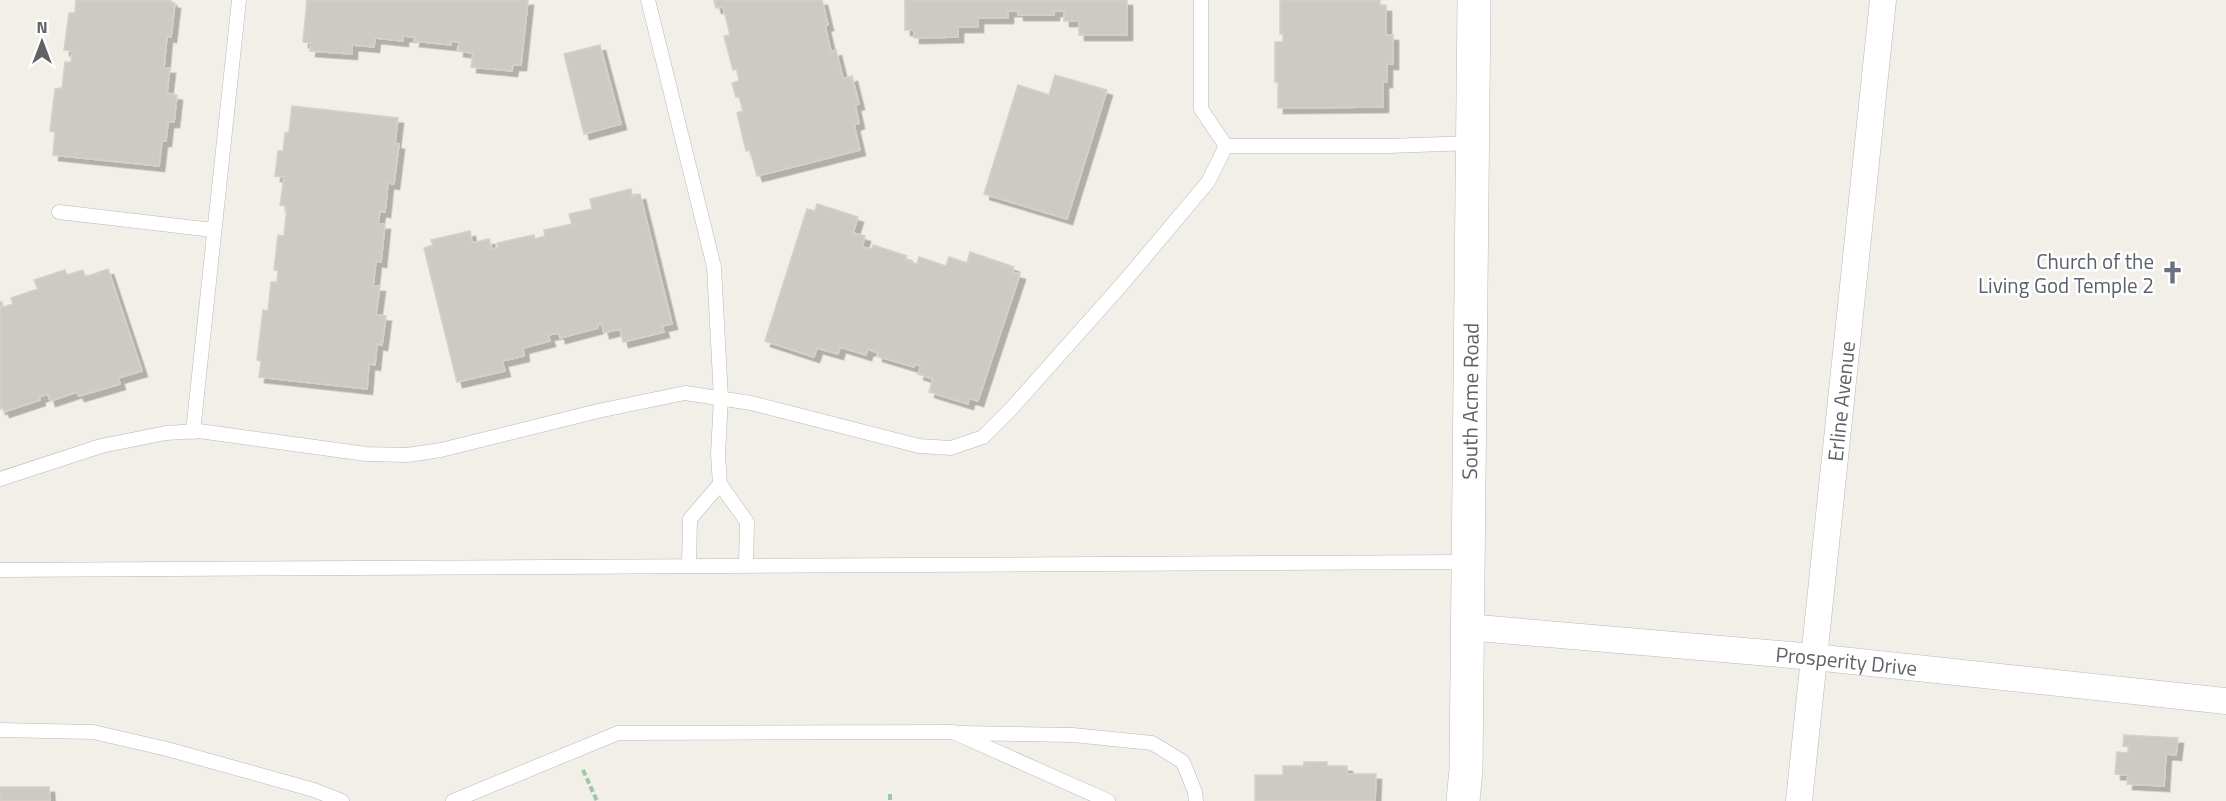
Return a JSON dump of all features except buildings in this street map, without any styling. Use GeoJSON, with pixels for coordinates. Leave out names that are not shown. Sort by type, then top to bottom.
{"type":"FeatureCollection","features":[{"type":"Feature","properties":{"kind":"street","name":"South Acme Road"},"geometry":{"type":"LineString","coordinates":[[1463,801],[1466,770],[1474,0]]}},
{"type":"Feature","properties":{"kind":"street","name":"Erline Avenue"},"geometry":{"type":"LineString","coordinates":[[1799,801],[1883,0]]}},
{"type":"Feature","properties":{"kind":"street","name":"Prosperity Drive"},"geometry":{"type":"LineString","coordinates":[[1466,627],[1814,657],[2226,701]]}},
{"type":"Feature","properties":{"kind":"lane"},"geometry":{"type":"LineString","coordinates":[[193,432],[239,0]]}},
{"type":"Feature","properties":{"kind":"lane"},"geometry":{"type":"LineString","coordinates":[[648,0],[714,267],[721,398],[718,454],[720,484],[747,522],[747,566]]}},
{"type":"Feature","properties":{"kind":"lane"},"geometry":{"type":"LineString","coordinates":[[1201,0],[1201,109],[1226,146]]}},
{"type":"Feature","properties":{"kind":"lane"},"geometry":{"type":"LineString","coordinates":[[1226,146],[1389,146],[1472,143]]}},
{"type":"Feature","properties":{"kind":"lane"},"geometry":{"type":"LineString","coordinates":[[0,479],[101,446],[166,433],[193,432],[366,454],[407,455],[441,450],[597,411],[685,393],[751,403],[919,446],[951,448],[983,436],[1019,400],[1189,206],[1208,182],[1226,146]]}},
{"type":"Feature","properties":{"kind":"lane"},"geometry":{"type":"LineString","coordinates":[[59,212],[213,230]]}},
{"type":"Feature","properties":{"kind":"lane"},"geometry":{"type":"LineString","coordinates":[[689,566],[690,519],[720,484]]}},
{"type":"Feature","properties":{"kind":"lane"},"geometry":{"type":"LineString","coordinates":[[0,570],[1467,562]]}},
{"type":"Feature","properties":{"kind":"lane"},"geometry":{"type":"LineString","coordinates":[[0,730],[93,732],[167,748],[314,790],[342,801]]}},
{"type":"Feature","properties":{"kind":"lane"},"geometry":{"type":"LineString","coordinates":[[953,732],[1108,801]]}},
{"type":"Feature","properties":{"kind":"lane"},"geometry":{"type":"LineString","coordinates":[[453,801],[618,733],[953,732],[1073,735],[1152,743],[1183,762],[1195,792],[1196,801]]}},
{"type":"Feature","properties":{"kind":"path"},"geometry":{"type":"LineString","coordinates":[[574,751],[597,801]]}},
{"type":"Feature","properties":{"kind":"path"},"geometry":{"type":"LineString","coordinates":[[890,794],[890,801]]}},
{"type":"Feature","properties":{"kind":"place","name":"Church of the Living God Temple 2"},"geometry":{"type":"Point","coordinates":[2172,273]}}]}
